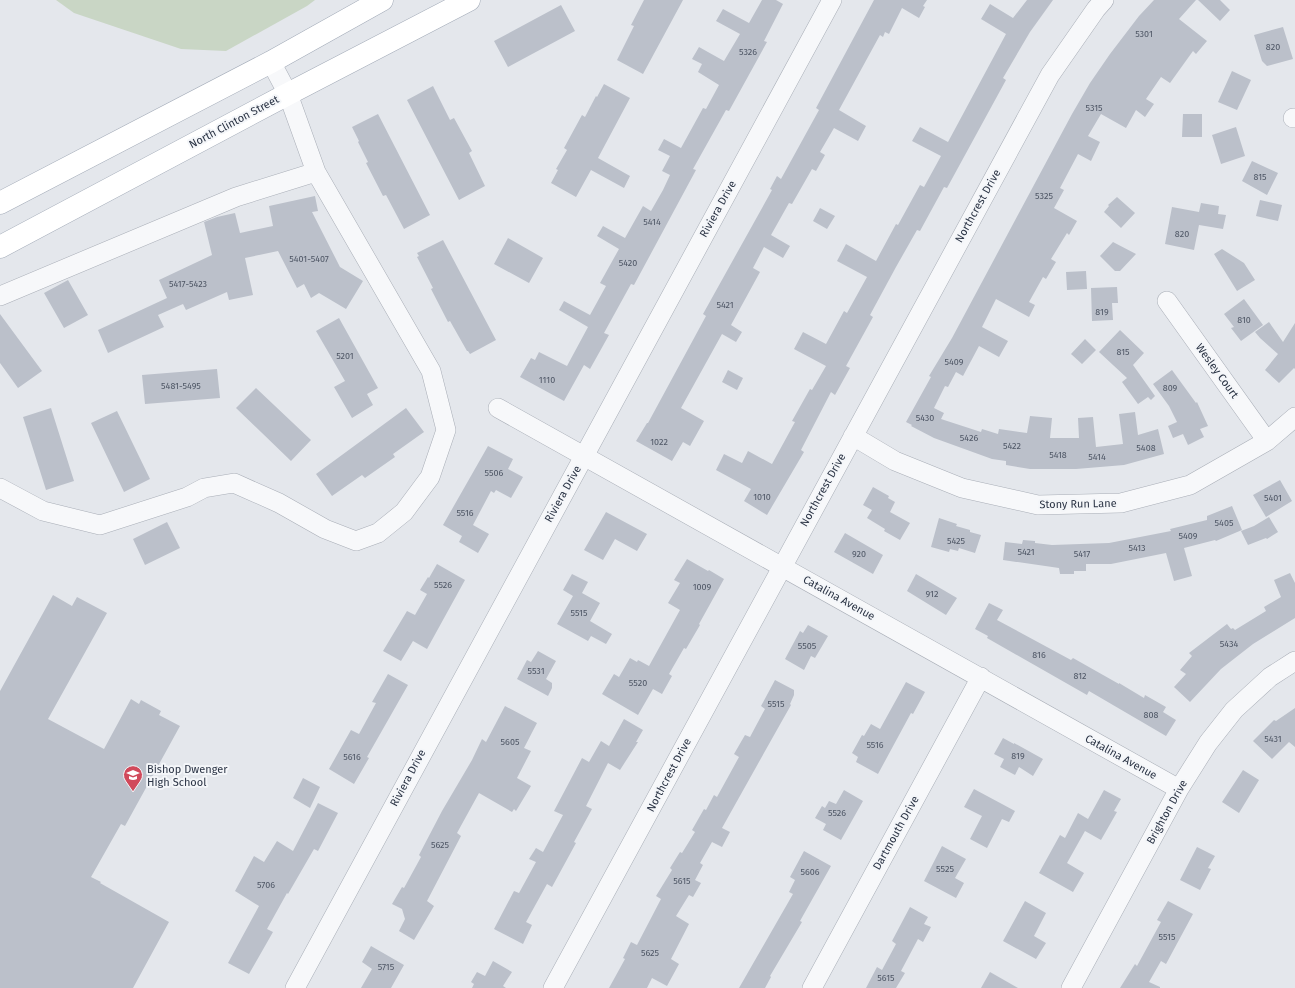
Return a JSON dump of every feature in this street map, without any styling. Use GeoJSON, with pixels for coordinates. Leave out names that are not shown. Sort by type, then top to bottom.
{"type":"FeatureCollection","features":[{"type":"Feature","properties":{"kind":"main road"},"geometry":{"type":"LineString","coordinates":[[0,203],[271,62],[382,0]]}},
{"type":"Feature","properties":{"kind":"main road","name":"North Clinton Street"},"geometry":{"type":"LineString","coordinates":[[0,247],[288,94],[470,0]]}},
{"type":"Feature","properties":{"kind":"street","name":"Riviera Drive"},"geometry":{"type":"LineString","coordinates":[[295,988],[832,0]]}},
{"type":"Feature","properties":{"kind":"street","name":"Northcrest Drive"},"geometry":{"type":"LineString","coordinates":[[553,988],[1050,75],[1096,9],[1104,0]]}},
{"type":"Feature","properties":{"kind":"street"},"geometry":{"type":"LineString","coordinates":[[0,488],[43,511],[100,526],[187,497],[204,488],[234,482],[279,503],[325,529],[356,541],[378,533],[404,512],[430,477],[446,430],[431,371],[316,172],[288,94],[271,62]]}},
{"type":"Feature","properties":{"kind":"street"},"geometry":{"type":"LineString","coordinates":[[0,296],[236,197],[316,172]]}},
{"type":"Feature","properties":{"kind":"street","name":"Wesley Court"},"geometry":{"type":"LineString","coordinates":[[1167,301],[1267,441]]}},
{"type":"Feature","properties":{"kind":"street","name":"Catalina Avenue"},"geometry":{"type":"LineString","coordinates":[[498,408],[1179,789]]}},
{"type":"Feature","properties":{"kind":"street","name":"Stony Run Lane"},"geometry":{"type":"LineString","coordinates":[[853,436],[895,461],[962,488],[1038,505],[1121,503],[1190,485],[1267,441],[1295,417]]}},
{"type":"Feature","properties":{"kind":"street","name":"Brighton Drive"},"geometry":{"type":"LineString","coordinates":[[1071,988],[1179,789],[1208,744],[1234,710],[1270,677],[1295,661]]}},
{"type":"Feature","properties":{"kind":"street","name":"Dartmouth Drive"},"geometry":{"type":"LineString","coordinates":[[812,988],[981,677]]}},
{"type":"Feature","properties":{"kind":"green space"},"geometry":{"type":"Polygon","coordinates":[[[56,0],[315,0],[307,6],[226,51],[181,49],[74,13],[56,0]]]}},
{"type":"Feature","properties":{"kind":"building"},"geometry":{"type":"Polygon","coordinates":[[[644,0],[683,0],[643,74],[617,60],[634,26],[631,25],[644,0]]]}},
{"type":"Feature","properties":{"kind":"building"},"geometry":{"type":"Polygon","coordinates":[[[762,0],[776,0],[783,4],[764,41],[767,42],[729,111],[726,110],[693,169],[696,170],[634,285],[631,284],[604,333],[609,335],[590,369],[584,365],[564,401],[520,377],[531,358],[535,360],[539,352],[567,366],[588,327],[559,310],[564,301],[590,315],[606,286],[600,283],[619,249],[597,236],[603,226],[625,238],[643,206],[651,211],[670,175],[662,171],[670,156],[658,150],[664,139],[681,148],[703,108],[706,109],[719,85],[698,72],[702,64],[692,59],[699,47],[724,61],[740,34],[716,21],[723,9],[749,23],[762,0]]]}},
{"type":"Feature","properties":{"kind":"building"},"geometry":{"type":"Polygon","coordinates":[[[874,0],[927,0],[923,6],[925,7],[919,18],[902,8],[889,34],[885,32],[883,37],[880,35],[839,110],[866,126],[858,141],[834,128],[820,152],[825,155],[816,171],[812,169],[792,204],[789,203],[771,235],[790,246],[783,258],[764,247],[753,268],[760,272],[731,325],[742,332],[736,342],[722,334],[681,408],[704,421],[690,446],[683,442],[672,461],[636,441],[648,423],[706,316],[703,314],[772,190],[770,189],[777,176],[781,179],[819,110],[816,108],[874,0]]]}},
{"type":"Feature","properties":{"kind":"building"},"geometry":{"type":"Polygon","coordinates":[[[1027,0],[1053,0],[1030,32],[1003,78],[1006,80],[947,188],[944,187],[920,231],[917,230],[896,267],[870,315],[873,317],[846,366],[850,368],[835,395],[831,392],[801,450],[804,452],[767,515],[744,501],[751,489],[716,470],[724,454],[742,463],[748,451],[772,464],[795,422],[792,421],[810,389],[812,390],[826,366],[794,349],[803,332],[826,344],[844,311],[847,313],[867,277],[837,261],[846,244],[876,261],[896,224],[898,225],[920,185],[924,187],[941,156],[912,141],[920,127],[948,142],[1006,34],[981,19],[990,4],[1013,18],[1027,0]]]}},
{"type":"Feature","properties":{"kind":"building"},"geometry":{"type":"Polygon","coordinates":[[[1154,0],[1196,0],[1179,19],[1207,41],[1196,54],[1193,51],[1170,83],[1161,77],[1146,99],[1154,104],[1145,117],[1136,110],[1126,128],[1101,114],[1088,136],[1100,142],[1091,161],[1078,154],[1060,188],[1064,190],[1054,208],[1077,221],[1069,235],[1067,233],[1051,259],[1056,262],[1046,279],[1043,277],[1029,302],[1035,305],[1029,317],[996,299],[982,327],[1008,341],[999,357],[979,346],[963,376],[956,372],[948,387],[945,386],[934,408],[944,413],[941,419],[981,432],[982,429],[998,434],[999,429],[1027,433],[1030,416],[1052,418],[1050,438],[1079,438],[1078,418],[1093,417],[1096,447],[1123,444],[1119,414],[1135,412],[1138,435],[1158,429],[1164,454],[1124,465],[1076,469],[1030,469],[1006,465],[1006,461],[992,459],[934,438],[911,426],[912,425],[906,422],[931,377],[929,376],[952,338],[1072,114],[1090,83],[1110,54],[1139,16],[1154,0]]]}},
{"type":"Feature","properties":{"kind":"building"},"geometry":{"type":"Polygon","coordinates":[[[1198,0],[1220,0],[1230,10],[1220,21],[1198,0]]]}},
{"type":"Feature","properties":{"kind":"building"},"geometry":{"type":"Polygon","coordinates":[[[561,5],[575,31],[508,67],[494,41],[561,5]]]}},
{"type":"Feature","properties":{"kind":"building"},"geometry":{"type":"Polygon","coordinates":[[[1283,27],[1293,59],[1267,66],[1262,61],[1254,35],[1283,27]]]}},
{"type":"Feature","properties":{"kind":"building"},"geometry":{"type":"Polygon","coordinates":[[[1232,71],[1251,80],[1237,110],[1218,102],[1232,71]]]}},
{"type":"Feature","properties":{"kind":"building"},"geometry":{"type":"Polygon","coordinates":[[[604,84],[630,98],[598,158],[630,176],[624,188],[591,170],[576,197],[551,183],[558,170],[556,169],[567,150],[564,148],[582,115],[585,117],[604,84]]]}},
{"type":"Feature","properties":{"kind":"building"},"geometry":{"type":"Polygon","coordinates":[[[433,86],[450,120],[454,118],[472,151],[469,153],[485,186],[459,200],[407,100],[433,86]]]}},
{"type":"Feature","properties":{"kind":"building"},"geometry":{"type":"Polygon","coordinates":[[[378,114],[430,215],[404,229],[386,195],[383,196],[366,163],[368,162],[352,127],[378,114]]]}},
{"type":"Feature","properties":{"kind":"building"},"geometry":{"type":"Polygon","coordinates":[[[1183,114],[1202,114],[1202,137],[1182,137],[1183,114]]]}},
{"type":"Feature","properties":{"kind":"building"},"geometry":{"type":"Polygon","coordinates":[[[1236,127],[1245,156],[1221,164],[1212,135],[1236,127]]]}},
{"type":"Feature","properties":{"kind":"building"},"geometry":{"type":"Polygon","coordinates":[[[1252,161],[1278,173],[1267,195],[1242,181],[1252,161]]]}},
{"type":"Feature","properties":{"kind":"building"},"geometry":{"type":"Polygon","coordinates":[[[315,196],[318,211],[312,212],[340,267],[363,281],[346,309],[319,293],[311,298],[304,284],[297,288],[278,251],[245,258],[253,295],[229,300],[227,292],[186,310],[183,304],[158,315],[164,327],[108,353],[98,330],[167,298],[159,280],[212,255],[204,222],[235,213],[240,233],[273,226],[269,206],[315,196]]]}},
{"type":"Feature","properties":{"kind":"building"},"geometry":{"type":"Polygon","coordinates":[[[1117,197],[1135,213],[1121,228],[1104,212],[1109,206],[1108,205],[1117,197]]]}},
{"type":"Feature","properties":{"kind":"building"},"geometry":{"type":"Polygon","coordinates":[[[1260,200],[1282,205],[1278,221],[1256,216],[1260,200]]]}},
{"type":"Feature","properties":{"kind":"building"},"geometry":{"type":"Polygon","coordinates":[[[1201,203],[1219,206],[1218,214],[1226,215],[1223,229],[1199,225],[1194,250],[1165,244],[1172,207],[1199,212],[1201,203]]]}},
{"type":"Feature","properties":{"kind":"building"},"geometry":{"type":"Polygon","coordinates":[[[820,208],[835,216],[827,229],[813,221],[820,208]]]}},
{"type":"Feature","properties":{"kind":"building"},"geometry":{"type":"Polygon","coordinates":[[[508,238],[543,258],[529,283],[494,264],[508,238]]]}},
{"type":"Feature","properties":{"kind":"building"},"geometry":{"type":"Polygon","coordinates":[[[443,240],[496,340],[470,354],[450,321],[448,322],[417,257],[419,256],[417,253],[443,240]]]}},
{"type":"Feature","properties":{"kind":"building"},"geometry":{"type":"Polygon","coordinates":[[[1113,242],[1136,254],[1120,271],[1115,271],[1100,256],[1113,242]]]}},
{"type":"Feature","properties":{"kind":"building"},"geometry":{"type":"Polygon","coordinates":[[[1222,249],[1244,263],[1255,280],[1237,291],[1214,254],[1222,249]]]}},
{"type":"Feature","properties":{"kind":"building"},"geometry":{"type":"Polygon","coordinates":[[[1086,271],[1087,289],[1067,290],[1066,272],[1086,271]]]}},
{"type":"Feature","properties":{"kind":"building"},"geometry":{"type":"Polygon","coordinates":[[[68,280],[88,315],[64,328],[44,293],[68,280]]]}},
{"type":"Feature","properties":{"kind":"building"},"geometry":{"type":"Polygon","coordinates":[[[1117,287],[1118,303],[1112,303],[1113,320],[1092,321],[1091,288],[1117,287]]]}},
{"type":"Feature","properties":{"kind":"building"},"geometry":{"type":"Polygon","coordinates":[[[1244,299],[1263,325],[1241,341],[1231,328],[1234,327],[1224,314],[1244,299]]]}},
{"type":"Feature","properties":{"kind":"building"},"geometry":{"type":"Polygon","coordinates":[[[0,314],[42,371],[18,388],[0,363],[0,314]]]}},
{"type":"Feature","properties":{"kind":"building"},"geometry":{"type":"Polygon","coordinates":[[[339,318],[378,388],[367,394],[373,405],[352,418],[334,387],[345,381],[316,331],[339,318]]]}},
{"type":"Feature","properties":{"kind":"building"},"geometry":{"type":"Polygon","coordinates":[[[1269,322],[1283,342],[1295,323],[1295,369],[1294,368],[1279,383],[1265,370],[1278,354],[1255,332],[1269,322]]]}},
{"type":"Feature","properties":{"kind":"building"},"geometry":{"type":"Polygon","coordinates":[[[1120,330],[1144,353],[1133,365],[1155,396],[1151,400],[1148,397],[1138,404],[1122,382],[1127,378],[1099,352],[1120,330]]]}},
{"type":"Feature","properties":{"kind":"building"},"geometry":{"type":"Polygon","coordinates":[[[1085,339],[1096,350],[1082,364],[1071,354],[1085,339]]]}},
{"type":"Feature","properties":{"kind":"building"},"geometry":{"type":"Polygon","coordinates":[[[217,369],[220,398],[145,404],[142,375],[217,369]]]}},
{"type":"Feature","properties":{"kind":"building"},"geometry":{"type":"Polygon","coordinates":[[[728,370],[743,378],[737,390],[722,382],[728,370]]]}},
{"type":"Feature","properties":{"kind":"building"},"geometry":{"type":"Polygon","coordinates":[[[1172,370],[1196,403],[1197,402],[1208,426],[1200,429],[1204,437],[1188,445],[1183,434],[1173,438],[1168,426],[1177,422],[1169,406],[1153,384],[1172,370]]]}},
{"type":"Feature","properties":{"kind":"building"},"geometry":{"type":"Polygon","coordinates":[[[256,388],[311,440],[291,461],[236,408],[256,388]]]}},
{"type":"Feature","properties":{"kind":"building"},"geometry":{"type":"Polygon","coordinates":[[[51,408],[74,481],[46,490],[23,417],[51,408]]]}},
{"type":"Feature","properties":{"kind":"building"},"geometry":{"type":"Polygon","coordinates":[[[406,408],[424,432],[393,454],[395,457],[365,478],[362,475],[332,496],[316,474],[406,408]]]}},
{"type":"Feature","properties":{"kind":"building"},"geometry":{"type":"Polygon","coordinates":[[[117,411],[150,479],[124,492],[91,423],[117,411]]]}},
{"type":"Feature","properties":{"kind":"building"},"geometry":{"type":"Polygon","coordinates":[[[488,446],[513,459],[508,469],[523,477],[511,498],[496,490],[494,493],[491,491],[473,525],[489,534],[478,553],[459,542],[462,536],[443,525],[488,446]]]}},
{"type":"Feature","properties":{"kind":"building"},"geometry":{"type":"Polygon","coordinates":[[[1280,480],[1292,501],[1266,517],[1253,495],[1280,480]]]}},
{"type":"Feature","properties":{"kind":"building"},"geometry":{"type":"Polygon","coordinates":[[[873,487],[889,496],[888,498],[895,502],[890,512],[910,523],[900,540],[884,531],[885,529],[867,518],[872,510],[863,505],[873,487]]]}},
{"type":"Feature","properties":{"kind":"building"},"geometry":{"type":"Polygon","coordinates":[[[1232,506],[1242,530],[1216,541],[1184,548],[1192,576],[1174,581],[1166,553],[1111,564],[1086,564],[1086,571],[1074,571],[1074,574],[1060,574],[1059,568],[1003,560],[1005,542],[1022,544],[1023,540],[1052,545],[1109,543],[1171,531],[1170,529],[1207,520],[1207,516],[1232,506]]]}},
{"type":"Feature","properties":{"kind":"building"},"geometry":{"type":"Polygon","coordinates":[[[606,512],[647,534],[637,551],[615,539],[603,560],[584,550],[606,512]]]}},
{"type":"Feature","properties":{"kind":"building"},"geometry":{"type":"Polygon","coordinates":[[[1269,517],[1278,532],[1267,539],[1266,538],[1248,545],[1241,531],[1254,526],[1269,517]]]}},
{"type":"Feature","properties":{"kind":"building"},"geometry":{"type":"Polygon","coordinates":[[[939,518],[957,524],[956,526],[970,530],[970,532],[981,535],[975,553],[959,548],[958,551],[950,549],[949,552],[931,547],[939,518]]]}},
{"type":"Feature","properties":{"kind":"building"},"geometry":{"type":"Polygon","coordinates":[[[167,522],[180,548],[145,565],[133,539],[167,522]]]}},
{"type":"Feature","properties":{"kind":"building"},"geometry":{"type":"Polygon","coordinates":[[[845,533],[883,555],[873,574],[834,552],[845,533]]]}},
{"type":"Feature","properties":{"kind":"building"},"geometry":{"type":"Polygon","coordinates":[[[687,559],[724,579],[699,624],[700,625],[686,649],[684,648],[669,674],[672,676],[662,694],[653,689],[638,715],[602,694],[614,674],[619,677],[630,658],[637,662],[638,660],[649,666],[680,610],[668,603],[680,583],[674,580],[687,559]]]}},
{"type":"Feature","properties":{"kind":"building"},"geometry":{"type":"Polygon","coordinates":[[[437,564],[465,580],[427,649],[413,641],[401,661],[383,651],[407,611],[415,615],[427,594],[420,590],[437,564]]]}},
{"type":"Feature","properties":{"kind":"building"},"geometry":{"type":"Polygon","coordinates":[[[1290,573],[1295,583],[1295,618],[1253,644],[1221,669],[1190,702],[1174,687],[1186,674],[1180,670],[1192,656],[1189,653],[1227,624],[1231,629],[1233,628],[1235,630],[1266,611],[1264,607],[1281,597],[1274,580],[1290,573]]]}},
{"type":"Feature","properties":{"kind":"building"},"geometry":{"type":"Polygon","coordinates":[[[572,574],[588,582],[582,593],[600,603],[590,621],[612,634],[606,644],[591,636],[588,641],[557,624],[573,596],[563,590],[572,574]]]}},
{"type":"Feature","properties":{"kind":"building"},"geometry":{"type":"Polygon","coordinates":[[[916,574],[957,598],[946,615],[907,591],[916,574]]]}},
{"type":"Feature","properties":{"kind":"building"},"geometry":{"type":"Polygon","coordinates":[[[53,595],[72,606],[77,597],[107,613],[48,719],[104,749],[131,699],[139,704],[141,700],[161,711],[159,715],[180,726],[125,826],[121,824],[91,877],[169,922],[133,988],[0,988],[0,691],[53,595]]]}},
{"type":"Feature","properties":{"kind":"building"},"geometry":{"type":"Polygon","coordinates":[[[989,603],[1003,610],[997,620],[1071,660],[1073,658],[1144,698],[1145,695],[1166,707],[1163,712],[1176,720],[1166,736],[1089,691],[1087,695],[987,638],[988,636],[975,629],[989,603]]]}},
{"type":"Feature","properties":{"kind":"building"},"geometry":{"type":"Polygon","coordinates":[[[808,625],[828,636],[815,658],[811,656],[804,670],[785,659],[800,631],[803,633],[808,625]]]}},
{"type":"Feature","properties":{"kind":"building"},"geometry":{"type":"Polygon","coordinates":[[[538,651],[556,661],[546,679],[552,683],[552,688],[548,696],[517,679],[527,660],[531,662],[538,651]]]}},
{"type":"Feature","properties":{"kind":"building"},"geometry":{"type":"Polygon","coordinates":[[[388,674],[408,685],[367,757],[369,758],[354,784],[329,769],[351,730],[359,734],[376,703],[372,702],[388,674]]]}},
{"type":"Feature","properties":{"kind":"building"},"geometry":{"type":"Polygon","coordinates":[[[775,680],[794,690],[791,705],[722,828],[730,832],[722,847],[712,842],[700,863],[703,865],[695,880],[701,883],[693,897],[689,895],[676,916],[689,924],[671,959],[679,964],[667,986],[652,978],[647,988],[609,988],[625,959],[623,958],[631,942],[637,945],[661,899],[656,896],[672,870],[670,868],[680,852],[682,853],[695,832],[692,830],[704,809],[706,810],[714,795],[717,797],[739,757],[734,754],[745,735],[750,737],[765,709],[761,706],[775,680]]]}},
{"type":"Feature","properties":{"kind":"building"},"geometry":{"type":"Polygon","coordinates":[[[906,682],[925,692],[913,714],[911,713],[878,774],[856,762],[858,757],[852,753],[862,735],[864,736],[871,724],[880,729],[906,682]]]}},
{"type":"Feature","properties":{"kind":"building"},"geometry":{"type":"Polygon","coordinates":[[[505,706],[537,723],[524,748],[531,751],[517,778],[531,786],[516,811],[514,809],[512,812],[479,793],[457,833],[461,836],[427,901],[434,906],[414,940],[399,931],[405,919],[402,909],[392,904],[402,887],[404,888],[421,857],[419,855],[442,811],[472,760],[482,739],[486,742],[505,706]]]}},
{"type":"Feature","properties":{"kind":"building"},"geometry":{"type":"Polygon","coordinates":[[[1295,708],[1295,747],[1289,742],[1272,759],[1253,741],[1274,720],[1276,721],[1295,708]]]}},
{"type":"Feature","properties":{"kind":"building"},"geometry":{"type":"Polygon","coordinates":[[[624,719],[643,730],[636,742],[638,742],[620,770],[608,763],[586,806],[592,809],[574,842],[576,843],[552,887],[547,884],[526,922],[532,925],[523,944],[494,929],[514,891],[519,893],[536,862],[529,859],[536,848],[543,852],[563,815],[554,811],[582,758],[589,762],[601,741],[609,746],[624,719]]]}},
{"type":"Feature","properties":{"kind":"building"},"geometry":{"type":"Polygon","coordinates":[[[1003,738],[1043,759],[1033,776],[1019,767],[1015,775],[1000,767],[1004,759],[994,754],[1003,738]]]}},
{"type":"Feature","properties":{"kind":"building"},"geometry":{"type":"Polygon","coordinates":[[[1243,770],[1259,780],[1239,813],[1222,802],[1243,770]]]}},
{"type":"Feature","properties":{"kind":"building"},"geometry":{"type":"Polygon","coordinates":[[[303,778],[320,787],[310,808],[293,798],[303,778]]]}},
{"type":"Feature","properties":{"kind":"building"},"geometry":{"type":"Polygon","coordinates":[[[974,789],[1015,811],[1009,822],[1002,819],[987,848],[970,839],[982,816],[964,807],[974,789]]]}},
{"type":"Feature","properties":{"kind":"building"},"geometry":{"type":"Polygon","coordinates":[[[844,790],[863,801],[841,840],[823,830],[826,824],[815,818],[822,806],[825,808],[829,801],[836,804],[844,790]]]}},
{"type":"Feature","properties":{"kind":"building"},"geometry":{"type":"Polygon","coordinates":[[[1104,790],[1121,799],[1114,811],[1117,812],[1101,840],[1085,831],[1067,863],[1084,873],[1073,892],[1039,873],[1060,835],[1065,838],[1078,813],[1088,819],[1104,790]]]}},
{"type":"Feature","properties":{"kind":"building"},"geometry":{"type":"Polygon","coordinates":[[[318,803],[338,813],[318,851],[314,849],[267,929],[273,932],[249,974],[228,963],[259,906],[235,891],[254,856],[264,862],[277,841],[293,851],[318,803]]]}},
{"type":"Feature","properties":{"kind":"building"},"geometry":{"type":"Polygon","coordinates":[[[942,846],[966,859],[955,878],[964,883],[956,898],[924,881],[942,846]]]}},
{"type":"Feature","properties":{"kind":"building"},"geometry":{"type":"Polygon","coordinates":[[[1197,847],[1215,856],[1208,868],[1211,869],[1200,890],[1180,880],[1197,847]]]}},
{"type":"Feature","properties":{"kind":"building"},"geometry":{"type":"Polygon","coordinates":[[[804,851],[831,866],[800,921],[802,922],[770,976],[771,977],[765,988],[739,988],[793,894],[789,892],[795,880],[790,877],[804,851]]]}},
{"type":"Feature","properties":{"kind":"building"},"geometry":{"type":"Polygon","coordinates":[[[1025,901],[1046,913],[1034,936],[1046,943],[1036,959],[1003,941],[1025,901]]]}},
{"type":"Feature","properties":{"kind":"building"},"geometry":{"type":"Polygon","coordinates":[[[1168,901],[1193,914],[1166,964],[1161,961],[1149,982],[1160,988],[1120,988],[1135,964],[1137,966],[1161,922],[1157,920],[1168,901]]]}},
{"type":"Feature","properties":{"kind":"building"},"geometry":{"type":"Polygon","coordinates":[[[910,907],[928,917],[924,924],[931,927],[923,942],[918,939],[901,971],[905,973],[896,988],[866,988],[877,967],[882,970],[896,944],[892,941],[910,907]]]}},
{"type":"Feature","properties":{"kind":"building"},"geometry":{"type":"Polygon","coordinates":[[[371,946],[404,965],[391,988],[361,988],[372,969],[362,962],[371,946]]]}},
{"type":"Feature","properties":{"kind":"building"},"geometry":{"type":"Polygon","coordinates":[[[493,961],[512,972],[503,986],[506,988],[472,988],[474,984],[471,982],[477,972],[485,976],[493,961]]]}},
{"type":"Feature","properties":{"kind":"building"},"geometry":{"type":"Polygon","coordinates":[[[990,972],[1018,988],[981,988],[990,972]]]}},
{"type":"Feature","properties":{"kind":"place","name":"Bishop Dwenger High School"},"geometry":{"type":"Point","coordinates":[133,792]}}]}
